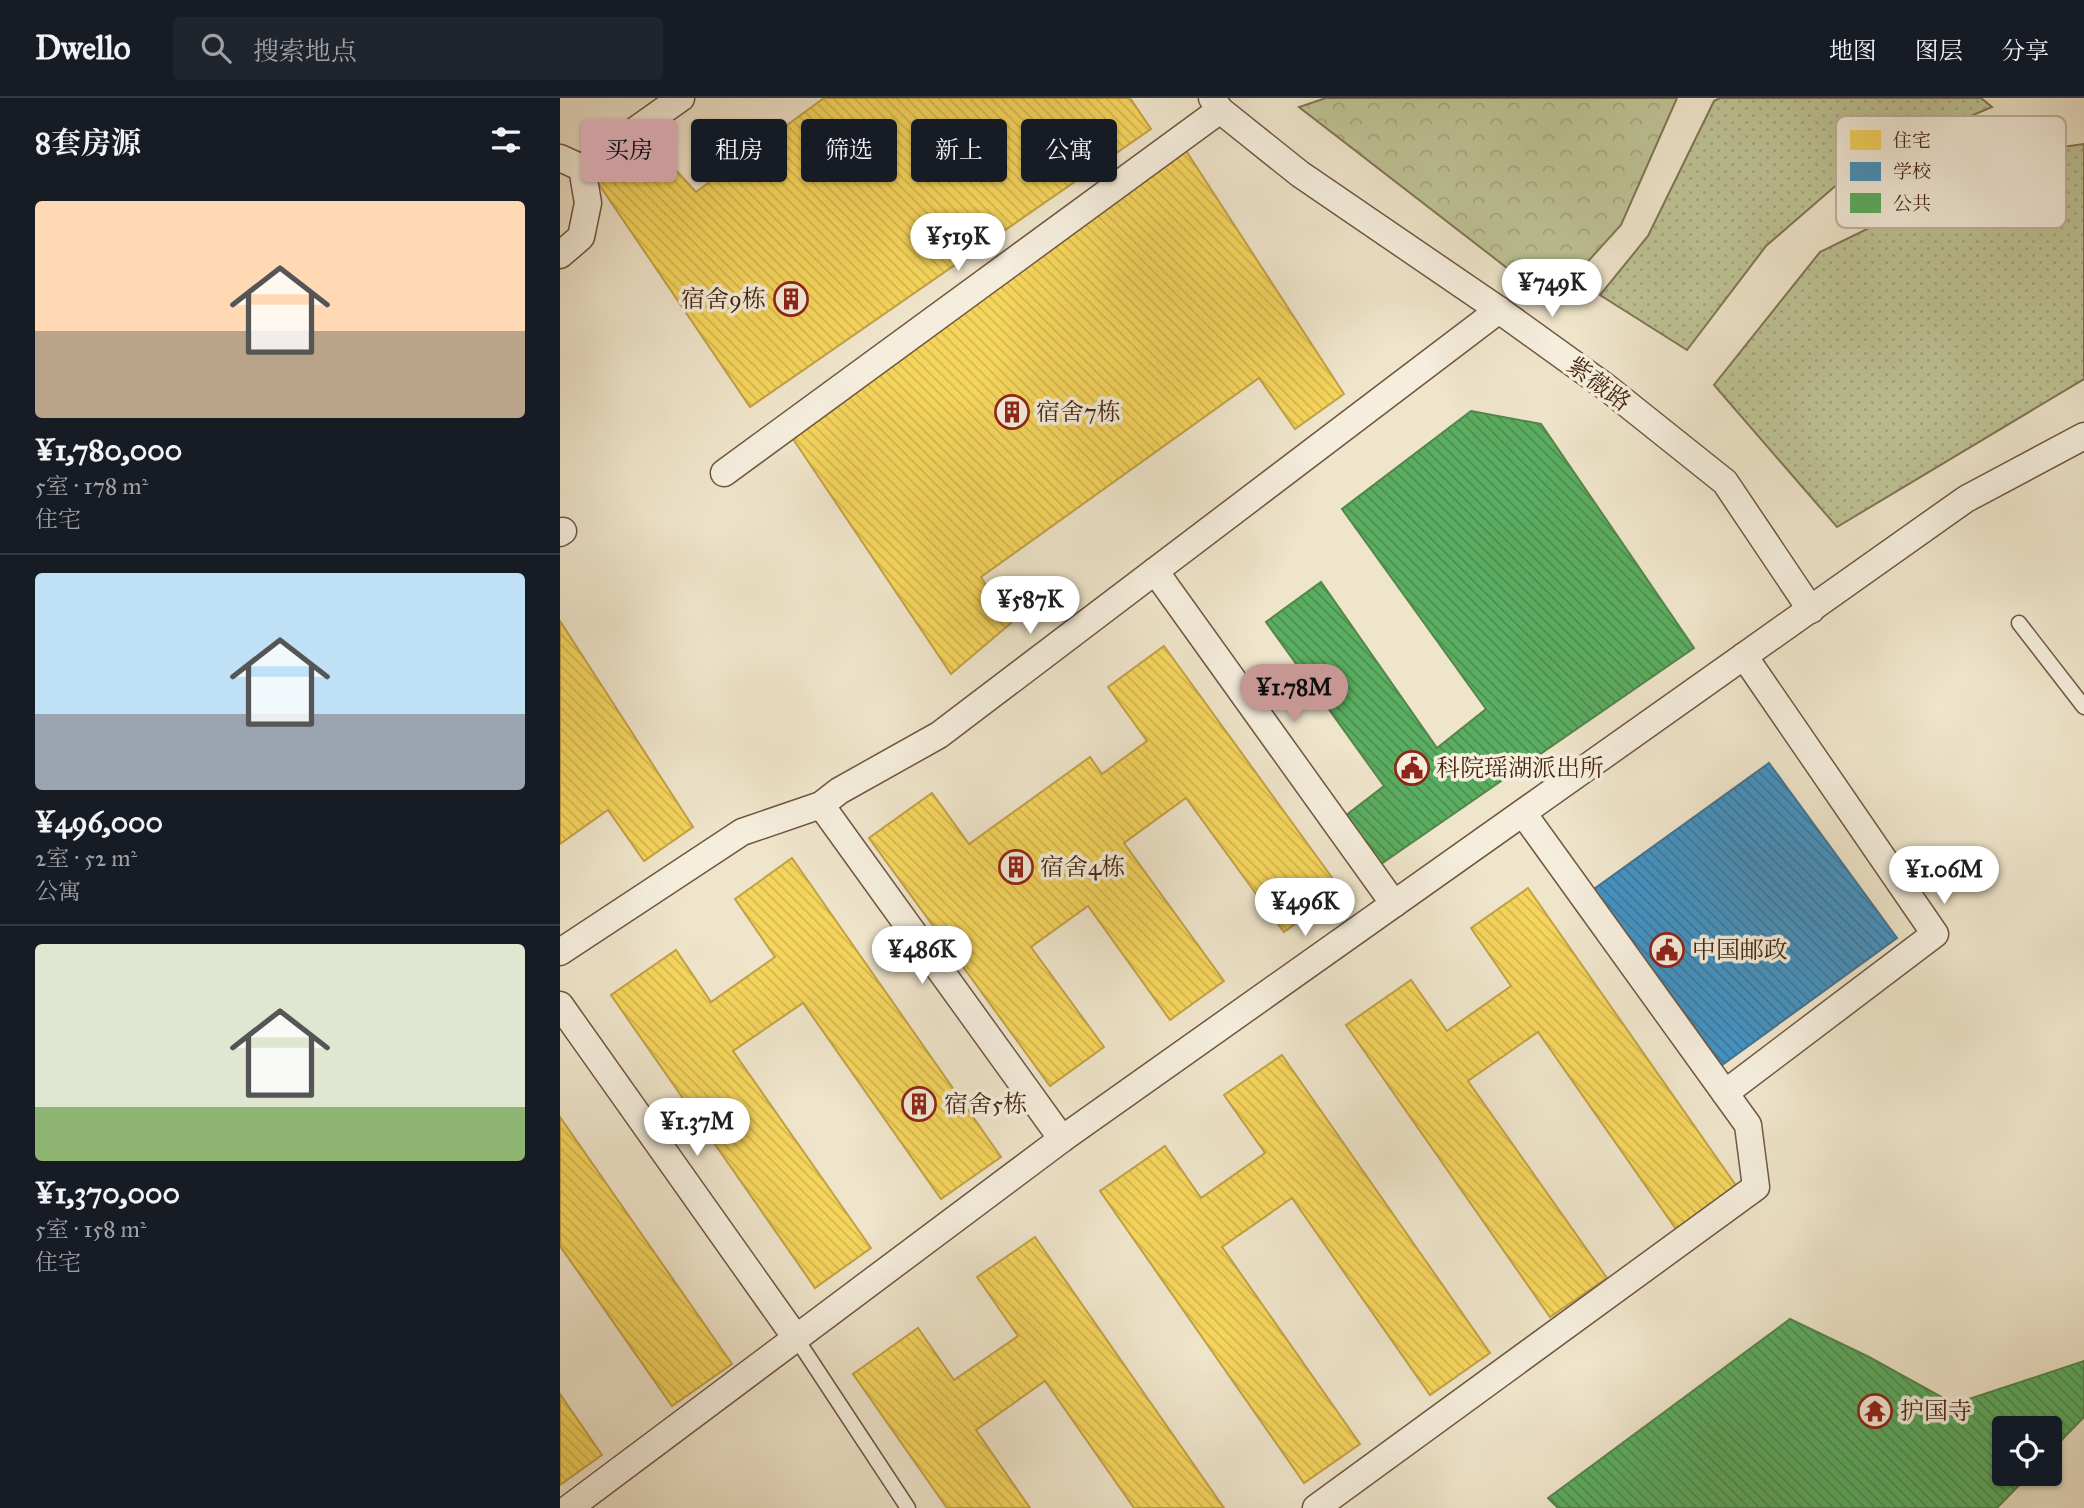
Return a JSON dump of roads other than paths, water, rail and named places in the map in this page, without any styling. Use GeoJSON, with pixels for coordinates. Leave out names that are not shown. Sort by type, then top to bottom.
{"type":"FeatureCollection","features":[{"type":"Feature","properties":{"kind":"street"},"geometry":{"type":"LineString","coordinates":[[560,255],[581,237],[588,203],[571,163],[681,98]]}},
{"type":"Feature","properties":{"kind":"street"},"geometry":{"type":"LineString","coordinates":[[724,473],[1216,104]]}},
{"type":"Feature","properties":{"kind":"street","name":"紫薇路"},"geometry":{"type":"LineString","coordinates":[[1216,104],[1300,174],[1606,387],[1725,482],[1811,610]]}},
{"type":"Feature","properties":{"kind":"street"},"geometry":{"type":"LineString","coordinates":[[560,952],[742,832],[821,805],[839,791],[939,735],[1499,310]]}},
{"type":"Feature","properties":{"kind":"street"},"geometry":{"type":"LineString","coordinates":[[569,1508],[1062,1139],[1744,656],[1966,499],[2084,436]]}},
{"type":"Feature","properties":{"kind":"street"},"geometry":{"type":"LineString","coordinates":[[1155,571],[1394,904]]}},
{"type":"Feature","properties":{"kind":"street"},"geometry":{"type":"LineString","coordinates":[[1724,1093],[1935,934],[1744,656]]}},
{"type":"Feature","properties":{"kind":"street"},"geometry":{"type":"LineString","coordinates":[[821,805],[1062,1139]]}},
{"type":"Feature","properties":{"kind":"street"},"geometry":{"type":"LineString","coordinates":[[1315,1508],[1756,1187],[1748,1125],[1523,813]]}},
{"type":"Feature","properties":{"kind":"street"},"geometry":{"type":"LineString","coordinates":[[560,1005],[796,1338]]}},
{"type":"Feature","properties":{"kind":"lane"},"geometry":{"type":"LineString","coordinates":[[2019,623],[2084,707]]}},
{"type":"Feature","properties":{"kind":"lane"},"geometry":{"type":"LineString","coordinates":[[796,1338],[908,1508]]}},
{"type":"Feature","properties":{"kind":"place","name":"宿舍9栋"},"geometry":{"type":"Point","coordinates":[791,299]}},
{"type":"Feature","properties":{"kind":"place","name":"宿舍7栋"},"geometry":{"type":"Point","coordinates":[1012,412]}},
{"type":"Feature","properties":{"kind":"place","name":"科院瑶湖派出所"},"geometry":{"type":"Point","coordinates":[1412,768]}},
{"type":"Feature","properties":{"kind":"place","name":"宿舍4栋"},"geometry":{"type":"Point","coordinates":[1016,867]}},
{"type":"Feature","properties":{"kind":"place","name":"中国邮政"},"geometry":{"type":"Point","coordinates":[1667,950]}},
{"type":"Feature","properties":{"kind":"place","name":"宿舍5栋"},"geometry":{"type":"Point","coordinates":[919,1104]}},
{"type":"Feature","properties":{"kind":"place","name":"护国寺"},"geometry":{"type":"Point","coordinates":[1875,1411]}}]}
